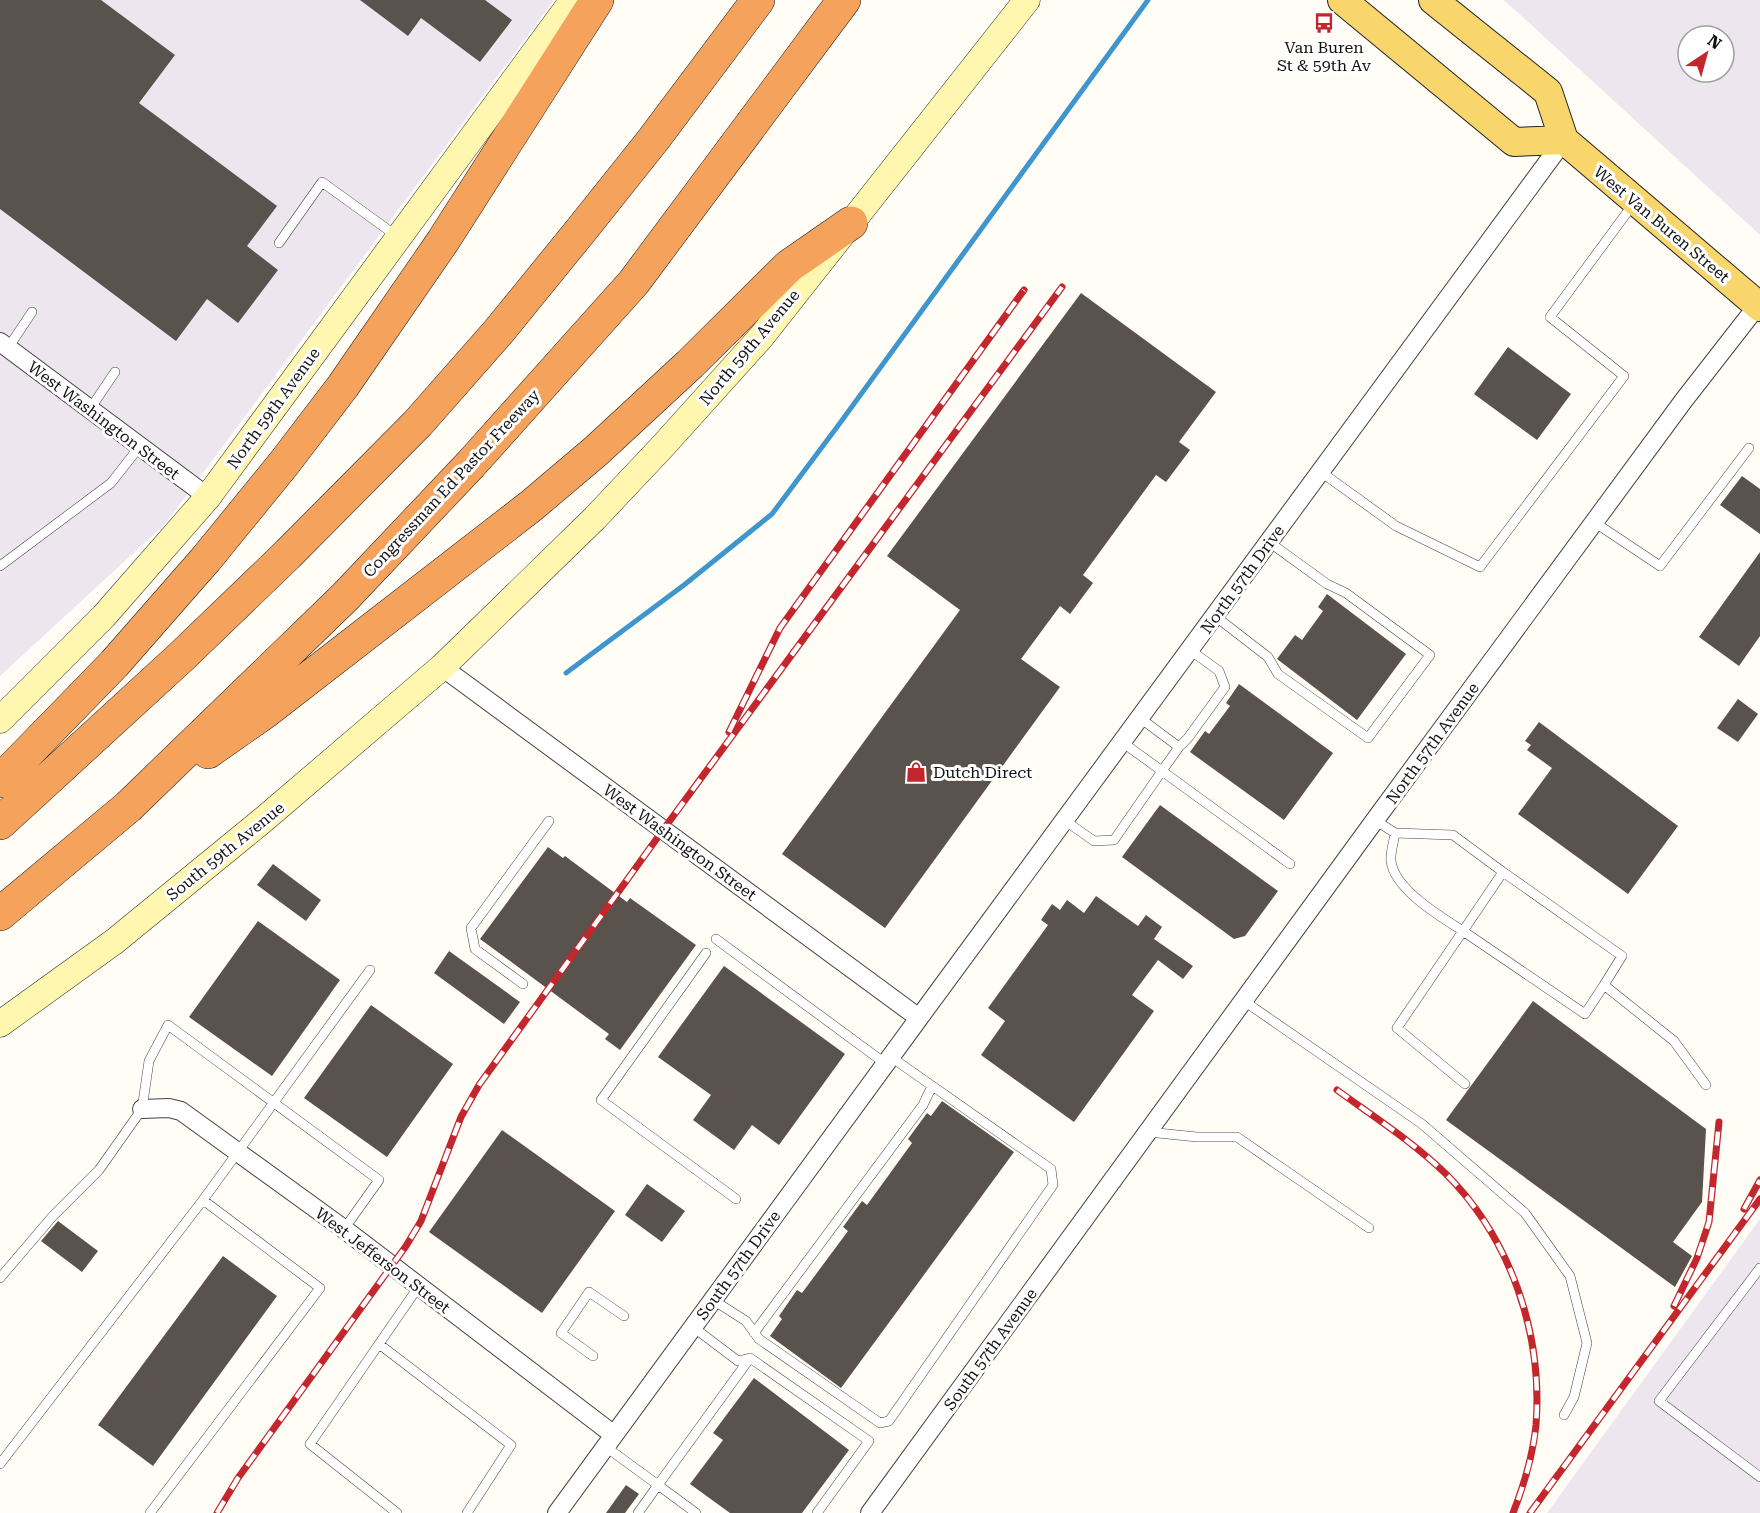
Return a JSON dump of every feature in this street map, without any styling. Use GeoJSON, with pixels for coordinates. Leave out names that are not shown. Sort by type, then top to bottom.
{"type":"FeatureCollection","features":[{"type":"Feature","properties":{"kind":"highway"},"geometry":{"type":"LineString","coordinates":[[0,781],[114,664],[285,462],[343,386],[443,242],[597,0]]}},
{"type":"Feature","properties":{"kind":"highway"},"geometry":{"type":"LineString","coordinates":[[0,823],[214,625],[418,423],[499,331],[582,229],[653,140],[758,0]]}},
{"type":"Feature","properties":{"kind":"highway","name":"Congressman Ed Pastor Freeway"},"geometry":{"type":"LineString","coordinates":[[0,914],[128,807],[345,597],[471,464],[634,282],[844,0]]}},
{"type":"Feature","properties":{"kind":"highway"},"geometry":{"type":"LineString","coordinates":[[128,807],[265,712],[531,506],[596,451],[690,364],[789,266],[851,223]]}},
{"type":"Feature","properties":{"kind":"main road","name":"North 59th Avenue"},"geometry":{"type":"LineString","coordinates":[[208,497],[573,0]]}},
{"type":"Feature","properties":{"kind":"main road","name":"North 59th Avenue"},"geometry":{"type":"LineString","coordinates":[[442,667],[579,533],[662,447],[762,336],[1027,0]]}},
{"type":"Feature","properties":{"kind":"main road"},"geometry":{"type":"LineString","coordinates":[[1342,0],[1514,142],[1564,140],[1548,92],[1433,0]]}},
{"type":"Feature","properties":{"kind":"main road","name":"West Van Buren Street"},"geometry":{"type":"LineString","coordinates":[[1564,140],[1759,306]]}},
{"type":"Feature","properties":{"kind":"main road"},"geometry":{"type":"LineString","coordinates":[[0,720],[104,616],[208,497]]}},
{"type":"Feature","properties":{"kind":"main road","name":"South 59th Avenue"},"geometry":{"type":"LineString","coordinates":[[0,1024],[124,934],[264,820],[442,667]]}},
{"type":"Feature","properties":{"kind":"street","name":"North 57th Drive"},"geometry":{"type":"LineString","coordinates":[[919,1018],[1564,140]]}},
{"type":"Feature","properties":{"kind":"street","name":"North 57th Avenue"},"geometry":{"type":"LineString","coordinates":[[1110,1185],[1684,400],[1759,306]]}},
{"type":"Feature","properties":{"kind":"street","name":"West Washington Street"},"geometry":{"type":"LineString","coordinates":[[4,345],[208,497]]}},
{"type":"Feature","properties":{"kind":"street","name":"West Washington Street"},"geometry":{"type":"LineString","coordinates":[[442,667],[919,1018]]}},
{"type":"Feature","properties":{"kind":"street","name":"South 57th Drive"},"geometry":{"type":"LineString","coordinates":[[558,1513],[919,1018]]}},
{"type":"Feature","properties":{"kind":"street","name":"West Jefferson Street"},"geometry":{"type":"LineString","coordinates":[[142,1109],[169,1108],[181,1111],[419,1286],[610,1441]]}},
{"type":"Feature","properties":{"kind":"street","name":"South 57th Avenue"},"geometry":{"type":"LineString","coordinates":[[870,1513],[1110,1185]]}},
{"type":"Feature","properties":{"kind":"lane"},"geometry":{"type":"LineString","coordinates":[[279,243],[322,182],[399,237]]}},
{"type":"Feature","properties":{"kind":"lane"},"geometry":{"type":"LineString","coordinates":[[1321,472],[1396,526],[1480,567],[1624,376],[1550,317],[1635,201]]}},
{"type":"Feature","properties":{"kind":"lane"},"geometry":{"type":"LineString","coordinates":[[4,345],[32,312]]}},
{"type":"Feature","properties":{"kind":"lane"},"geometry":{"type":"LineString","coordinates":[[90,409],[115,372]]}},
{"type":"Feature","properties":{"kind":"lane"},"geometry":{"type":"LineString","coordinates":[[0,566],[111,483],[140,446]]}},
{"type":"Feature","properties":{"kind":"lane"},"geometry":{"type":"LineString","coordinates":[[1594,522],[1660,566],[1749,448]]}},
{"type":"Feature","properties":{"kind":"lane"},"geometry":{"type":"LineString","coordinates":[[1215,616],[1268,657],[1278,674],[1368,738],[1430,655],[1346,593],[1327,584],[1269,542]]}},
{"type":"Feature","properties":{"kind":"lane"},"geometry":{"type":"LineString","coordinates":[[1064,820],[1094,841],[1113,840],[1225,687],[1219,671],[1190,650]]}},
{"type":"Feature","properties":{"kind":"lane"},"geometry":{"type":"LineString","coordinates":[[1140,718],[1179,747]]}},
{"type":"Feature","properties":{"kind":"lane"},"geometry":{"type":"LineString","coordinates":[[1122,742],[1290,864]]}},
{"type":"Feature","properties":{"kind":"lane"},"geometry":{"type":"LineString","coordinates":[[1375,820],[1395,833],[1453,835],[1622,956],[1585,1014],[1428,908],[1402,886],[1391,862],[1395,833]]}},
{"type":"Feature","properties":{"kind":"lane"},"geometry":{"type":"LineString","coordinates":[[523,984],[475,949],[471,927],[549,821]]}},
{"type":"Feature","properties":{"kind":"lane"},"geometry":{"type":"LineString","coordinates":[[1465,1084],[1397,1028],[1503,872]]}},
{"type":"Feature","properties":{"kind":"lane"},"geometry":{"type":"LineString","coordinates":[[713,1300],[746,1322],[759,1339],[880,1423],[889,1421],[1053,1185],[1051,1169],[932,1086],[888,1060],[716,939]]}},
{"type":"Feature","properties":{"kind":"lane"},"geometry":{"type":"LineString","coordinates":[[706,953],[601,1100],[736,1199]]}},
{"type":"Feature","properties":{"kind":"lane"},"geometry":{"type":"LineString","coordinates":[[0,1464],[203,1200],[370,970]]}},
{"type":"Feature","properties":{"kind":"lane"},"geometry":{"type":"LineString","coordinates":[[1604,985],[1674,1041],[1706,1085]]}},
{"type":"Feature","properties":{"kind":"lane"},"geometry":{"type":"LineString","coordinates":[[1244,1001],[1422,1124],[1525,1213],[1570,1276],[1587,1343],[1574,1396],[1564,1415]]}},
{"type":"Feature","properties":{"kind":"lane"},"geometry":{"type":"LineString","coordinates":[[0,1278],[52,1217],[99,1170],[142,1109],[149,1061],[168,1025],[379,1180],[344,1229]]}},
{"type":"Feature","properties":{"kind":"lane"},"geometry":{"type":"LineString","coordinates":[[754,1333],[923,1105],[932,1086]]}},
{"type":"Feature","properties":{"kind":"lane"},"geometry":{"type":"LineString","coordinates":[[1148,1132],[1197,1137],[1237,1137],[1370,1228]]}},
{"type":"Feature","properties":{"kind":"lane"},"geometry":{"type":"LineString","coordinates":[[150,1513],[320,1288],[203,1200]]}},
{"type":"Feature","properties":{"kind":"lane"},"geometry":{"type":"LineString","coordinates":[[1760,1268],[1659,1401],[1760,1477]]}},
{"type":"Feature","properties":{"kind":"lane"},"geometry":{"type":"LineString","coordinates":[[397,1513],[310,1444],[419,1286]]}},
{"type":"Feature","properties":{"kind":"lane"},"geometry":{"type":"LineString","coordinates":[[593,1356],[561,1333],[589,1292],[624,1316]]}},
{"type":"Feature","properties":{"kind":"lane"},"geometry":{"type":"LineString","coordinates":[[693,1327],[738,1361],[750,1358],[869,1441],[817,1513]]}},
{"type":"Feature","properties":{"kind":"lane"},"geometry":{"type":"LineString","coordinates":[[380,1344],[511,1445],[467,1513]]}},
{"type":"Feature","properties":{"kind":"lane"},"geometry":{"type":"LineString","coordinates":[[638,1513],[750,1358]]}},
{"type":"Feature","properties":{"kind":"lane"},"geometry":{"type":"LineString","coordinates":[[610,1441],[658,1485],[696,1513]]}},
{"type":"Feature","properties":{"kind":"shaded area"},"geometry":{"type":"Polygon","coordinates":[[[0,0],[554,0],[165,524],[0,676],[0,0]]]}},
{"type":"Feature","properties":{"kind":"shaded area"},"geometry":{"type":"Polygon","coordinates":[[[1503,0],[1760,0],[1760,235],[1515,10],[1503,0]]]}},
{"type":"Feature","properties":{"kind":"shaded area"},"geometry":{"type":"Polygon","coordinates":[[[1760,1219],[1760,1513],[1547,1513],[1760,1219]]]}},
{"type":"Feature","properties":{"kind":"building"},"geometry":{"type":"Polygon","coordinates":[[[0,0],[101,0],[175,55],[139,103],[277,206],[247,246],[278,270],[238,323],[207,299],[176,341],[0,209],[0,0]]]}},
{"type":"Feature","properties":{"kind":"building"},"geometry":{"type":"Polygon","coordinates":[[[360,0],[485,0],[512,20],[480,62],[421,18],[408,36],[360,0]]]}},
{"type":"Feature","properties":{"kind":"building"},"geometry":{"type":"Polygon","coordinates":[[[1081,293],[1216,392],[1179,442],[1190,450],[1166,482],[1156,475],[1083,575],[1093,583],[1070,614],[1060,606],[1021,659],[1060,687],[885,928],[782,854],[960,610],[887,556],[1081,293]]]}},
{"type":"Feature","properties":{"kind":"building"},"geometry":{"type":"Polygon","coordinates":[[[1508,347],[1571,394],[1537,440],[1474,394],[1508,347]]]}},
{"type":"Feature","properties":{"kind":"building"},"geometry":{"type":"Polygon","coordinates":[[[1742,476],[1760,489],[1760,534],[1720,505],[1742,476]]]}},
{"type":"Feature","properties":{"kind":"building"},"geometry":{"type":"Polygon","coordinates":[[[1760,552],[1760,636],[1739,666],[1699,637],[1760,552]]]}},
{"type":"Feature","properties":{"kind":"building"},"geometry":{"type":"Polygon","coordinates":[[[1327,594],[1406,654],[1357,720],[1277,659],[1295,635],[1302,640],[1323,611],[1318,607],[1327,594]]]}},
{"type":"Feature","properties":{"kind":"building"},"geometry":{"type":"Polygon","coordinates":[[[1239,684],[1333,753],[1284,820],[1190,752],[1205,731],[1209,734],[1230,706],[1226,703],[1239,684]]]}},
{"type":"Feature","properties":{"kind":"building"},"geometry":{"type":"Polygon","coordinates":[[[1738,699],[1758,714],[1738,742],[1717,728],[1738,699]]]}},
{"type":"Feature","properties":{"kind":"building"},"geometry":{"type":"Polygon","coordinates":[[[1539,722],[1678,826],[1628,894],[1518,814],[1552,768],[1527,750],[1531,745],[1525,741],[1539,722]]]}},
{"type":"Feature","properties":{"kind":"building"},"geometry":{"type":"Polygon","coordinates":[[[1160,805],[1278,891],[1245,936],[1234,939],[1122,857],[1160,805]]]}},
{"type":"Feature","properties":{"kind":"building"},"geometry":{"type":"Polygon","coordinates":[[[548,847],[563,858],[565,856],[627,902],[630,898],[696,945],[620,1050],[605,1039],[609,1034],[480,939],[548,847]]]}},
{"type":"Feature","properties":{"kind":"building"},"geometry":{"type":"Polygon","coordinates":[[[273,864],[321,900],[306,921],[257,885],[273,864]]]}},
{"type":"Feature","properties":{"kind":"building"},"geometry":{"type":"Polygon","coordinates":[[[1096,896],[1138,926],[1146,915],[1162,927],[1154,939],[1193,966],[1183,979],[1158,960],[1132,995],[1154,1011],[1074,1122],[981,1055],[1005,1021],[988,1008],[1048,925],[1041,920],[1052,904],[1060,910],[1067,900],[1084,913],[1096,896]]]}},
{"type":"Feature","properties":{"kind":"building"},"geometry":{"type":"Polygon","coordinates":[[[258,921],[340,980],[272,1076],[189,1017],[258,921]]]}},
{"type":"Feature","properties":{"kind":"building"},"geometry":{"type":"Polygon","coordinates":[[[449,951],[520,1002],[504,1024],[434,973],[449,951]]]}},
{"type":"Feature","properties":{"kind":"building"},"geometry":{"type":"Polygon","coordinates":[[[724,966],[845,1054],[779,1145],[752,1125],[734,1150],[693,1120],[711,1095],[658,1057],[724,966]]]}},
{"type":"Feature","properties":{"kind":"building"},"geometry":{"type":"Polygon","coordinates":[[[1533,1001],[1706,1129],[1702,1202],[1673,1242],[1692,1256],[1675,1287],[1446,1120],[1533,1001]]]}},
{"type":"Feature","properties":{"kind":"building"},"geometry":{"type":"Polygon","coordinates":[[[371,1005],[453,1064],[387,1157],[304,1098],[371,1005]]]}},
{"type":"Feature","properties":{"kind":"building"},"geometry":{"type":"Polygon","coordinates":[[[942,1101],[1014,1152],[841,1388],[770,1336],[782,1319],[779,1316],[797,1290],[802,1293],[848,1231],[843,1227],[862,1201],[867,1205],[912,1143],[908,1139],[927,1113],[931,1116],[942,1101]]]}},
{"type":"Feature","properties":{"kind":"building"},"geometry":{"type":"Polygon","coordinates":[[[502,1130],[615,1211],[542,1313],[429,1232],[502,1130]]]}},
{"type":"Feature","properties":{"kind":"building"},"geometry":{"type":"Polygon","coordinates":[[[647,1184],[685,1211],[662,1242],[625,1215],[647,1184]]]}},
{"type":"Feature","properties":{"kind":"building"},"geometry":{"type":"Polygon","coordinates":[[[58,1221],[98,1251],[82,1272],[41,1241],[58,1221]]]}},
{"type":"Feature","properties":{"kind":"building"},"geometry":{"type":"Polygon","coordinates":[[[223,1256],[277,1296],[153,1466],[98,1425],[223,1256]]]}},
{"type":"Feature","properties":{"kind":"building"},"geometry":{"type":"Polygon","coordinates":[[[754,1378],[849,1450],[802,1513],[730,1513],[690,1484],[723,1440],[713,1433],[754,1378]]]}},
{"type":"Feature","properties":{"kind":"building"},"geometry":{"type":"Polygon","coordinates":[[[626,1485],[639,1494],[625,1513],[606,1513],[626,1485]]]}},
{"type":"Feature","properties":{"kind":"waterway"},"geometry":{"type":"LineString","coordinates":[[566,673],[684,585],[772,514],[1148,0]]}},
{"type":"Feature","properties":{"kind":"railway"},"geometry":{"type":"LineString","coordinates":[[217,1513],[238,1478],[406,1246],[421,1221],[461,1117],[479,1085],[663,830],[1062,287]]}},
{"type":"Feature","properties":{"kind":"railway"},"geometry":{"type":"LineString","coordinates":[[729,732],[780,628],[1024,290]]}},
{"type":"Feature","properties":{"kind":"railway"},"geometry":{"type":"LineString","coordinates":[[1337,1090],[1407,1140],[1446,1174],[1469,1200],[1505,1258],[1528,1323],[1537,1391],[1533,1447],[1513,1513]]}},
{"type":"Feature","properties":{"kind":"railway"},"geometry":{"type":"LineString","coordinates":[[1674,1306],[1697,1258],[1709,1222],[1719,1122]]}},
{"type":"Feature","properties":{"kind":"railway"},"geometry":{"type":"LineString","coordinates":[[1744,1209],[1760,1180]]}},
{"type":"Feature","properties":{"kind":"railway"},"geometry":{"type":"LineString","coordinates":[[1530,1513],[1760,1199]]}},
{"type":"Feature","properties":{"kind":"place","name":"Van Buren St & 59th Av"},"geometry":{"type":"Point","coordinates":[1324,23]}},
{"type":"Feature","properties":{"kind":"place","name":"Dutch Direct"},"geometry":{"type":"Point","coordinates":[916,772]}}]}
